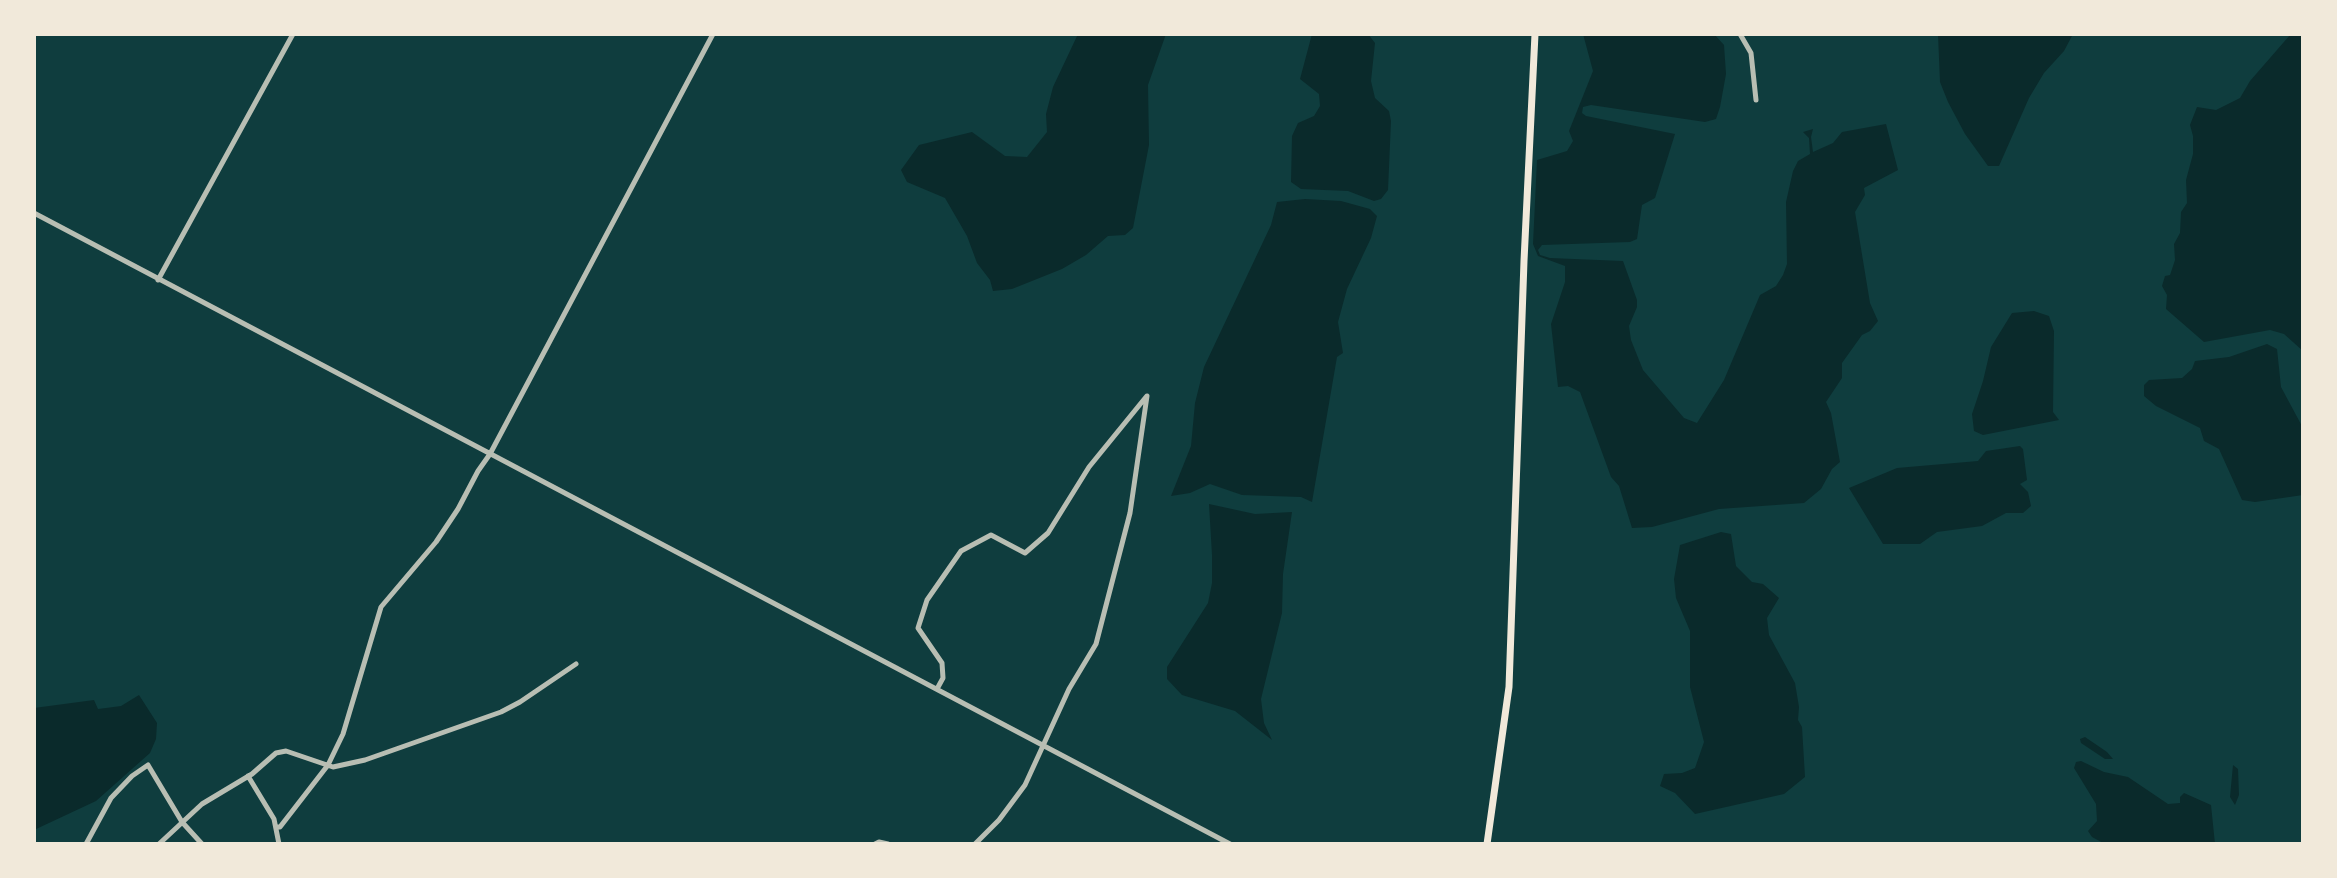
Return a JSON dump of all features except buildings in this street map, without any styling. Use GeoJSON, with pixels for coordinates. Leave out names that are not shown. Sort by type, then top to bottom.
{"type":"FeatureCollection","features":[{"type":"Feature","properties":{"kind":"main road"},"geometry":{"type":"LineString","coordinates":[[1487,844],[1509,687],[1535,34]]}},
{"type":"Feature","properties":{"kind":"street"},"geometry":{"type":"LineString","coordinates":[[158,280],[293,34]]}},
{"type":"Feature","properties":{"kind":"street"},"geometry":{"type":"LineString","coordinates":[[276,827],[280,827],[328,765],[343,734],[381,607],[436,542],[490,454],[713,34]]}},
{"type":"Feature","properties":{"kind":"street"},"geometry":{"type":"LineString","coordinates":[[1740,34],[1751,53],[1756,100]]}},
{"type":"Feature","properties":{"kind":"street"},"geometry":{"type":"LineString","coordinates":[[34,213],[1230,844]]}},
{"type":"Feature","properties":{"kind":"street"},"geometry":{"type":"LineString","coordinates":[[936,689],[943,678],[942,663],[918,628],[927,600],[961,551],[991,535],[1025,553],[1048,533],[1082,477],[1147,396],[1130,513],[1096,644],[1069,689],[1025,785],[999,820],[975,844]]}},
{"type":"Feature","properties":{"kind":"street"},"geometry":{"type":"LineString","coordinates":[[159,844],[202,804],[248,776],[276,753],[284,751],[333,767],[365,760],[501,712],[576,664]]}},
{"type":"Feature","properties":{"kind":"street"},"geometry":{"type":"LineString","coordinates":[[86,844],[111,798],[132,776],[148,765],[182,822],[202,844]]}},
{"type":"Feature","properties":{"kind":"street"},"geometry":{"type":"LineString","coordinates":[[248,776],[267,805],[279,844]]}},
{"type":"Feature","properties":{"kind":"street"},"geometry":{"type":"LineString","coordinates":[[875,844],[888,844]]}},
{"type":"Feature","properties":{"kind":"water"},"geometry":{"type":"Polygon","coordinates":[[[1078,34],[1166,34],[1148,85],[1149,145],[1133,228],[1125,235],[1108,236],[1086,255],[1062,269],[1012,289],[993,291],[945,198],[907,182],[901,170],[919,145],[972,132],[1005,156],[1027,157],[1047,132],[1046,114],[1053,87],[1078,34]]]}},
{"type":"Feature","properties":{"kind":"water"},"geometry":{"type":"Polygon","coordinates":[[[1312,34],[1368,34],[1375,43],[1371,81],[1375,98],[1389,111],[1391,121],[1388,190],[1381,199],[1374,201],[1348,191],[1301,189],[1291,182],[1292,136],[1298,123],[1314,116],[1320,106],[1319,94],[1300,79],[1312,34]]]}},
{"type":"Feature","properties":{"kind":"water"},"geometry":{"type":"Polygon","coordinates":[[[1583,34],[1714,34],[1724,45],[1726,74],[1716,119],[1705,122],[1591,105],[1583,107],[1582,113],[1586,116],[1675,134],[1655,198],[1642,205],[1637,239],[1630,242],[1542,245],[1538,250],[1540,255],[1550,258],[1623,261],[1637,300],[1629,326],[1643,370],[1684,418],[1697,423],[1724,380],[1760,295],[1776,286],[1783,275],[1787,264],[1786,202],[1798,161],[1810,154],[1809,138],[1803,132],[1813,129],[1813,152],[1833,143],[1842,132],[1886,124],[1898,170],[1864,188],[1865,195],[1855,212],[1870,303],[1878,321],[1862,335],[1842,363],[1842,378],[1826,402],[1840,462],[1832,469],[1821,489],[1804,503],[1719,509],[1652,527],[1632,528],[1619,486],[1611,477],[1580,392],[1568,386],[1558,387],[1551,324],[1565,282],[1565,266],[1538,256],[1533,244],[1537,160],[1567,151],[1573,141],[1569,131],[1593,71],[1583,34]]]}},
{"type":"Feature","properties":{"kind":"water"},"geometry":{"type":"Polygon","coordinates":[[[1938,34],[2073,34],[2029,98],[1999,166],[1988,166],[1965,134],[1948,102],[1940,82],[1938,34]]]}},
{"type":"Feature","properties":{"kind":"water"},"geometry":{"type":"Polygon","coordinates":[[[2303,34],[2303,351],[2284,334],[2270,330],[2204,342],[2166,309],[2167,295],[2162,286],[2175,260],[2174,244],[2180,233],[2181,212],[2187,203],[2186,180],[2193,154],[2190,125],[2197,107],[2216,110],[2240,98],[2250,81],[2290,35],[2303,34]]]}},
{"type":"Feature","properties":{"kind":"water"},"geometry":{"type":"Polygon","coordinates":[[[1305,199],[1341,201],[1370,209],[1377,216],[1371,238],[1347,289],[1338,322],[1343,353],[1337,357],[1312,502],[1301,497],[1242,495],[1210,484],[1190,493],[1171,496],[1191,446],[1195,403],[1204,367],[1271,225],[1277,202],[1305,199]]]}},
{"type":"Feature","properties":{"kind":"water"},"geometry":{"type":"Polygon","coordinates":[[[2034,311],[2049,316],[2054,331],[2053,412],[2059,420],[1983,435],[1974,431],[1972,414],[1991,347],[2012,313],[2034,311]]]}},
{"type":"Feature","properties":{"kind":"water"},"geometry":{"type":"Polygon","coordinates":[[[2267,344],[2277,349],[2281,387],[2303,428],[2303,495],[2255,502],[2242,500],[2219,449],[2204,441],[2200,428],[2156,406],[2144,396],[2144,385],[2149,380],[2182,378],[2192,369],[2195,361],[2229,357],[2267,344]]]}},
{"type":"Feature","properties":{"kind":"water"},"geometry":{"type":"Polygon","coordinates":[[[2020,446],[2027,480],[2020,484],[2028,492],[2031,506],[2023,513],[2006,513],[1982,526],[1937,532],[1920,544],[1883,544],[1849,488],[1897,468],[1978,461],[1986,451],[2020,446]]]}},
{"type":"Feature","properties":{"kind":"water"},"geometry":{"type":"Polygon","coordinates":[[[1209,504],[1255,514],[1292,512],[1283,574],[1282,613],[1261,699],[1264,723],[1272,740],[1235,711],[1182,695],[1167,679],[1167,667],[1208,603],[1212,583],[1209,504]]]}},
{"type":"Feature","properties":{"kind":"water"},"geometry":{"type":"Polygon","coordinates":[[[1721,532],[1731,534],[1736,566],[1752,582],[1763,584],[1779,598],[1767,618],[1769,635],[1795,683],[1805,777],[1784,794],[1695,814],[1675,793],[1660,786],[1664,774],[1682,773],[1695,768],[1704,742],[1690,687],[1690,631],[1676,598],[1674,579],[1680,545],[1721,532]]]}},
{"type":"Feature","properties":{"kind":"water"},"geometry":{"type":"Polygon","coordinates":[[[139,695],[157,723],[156,739],[150,753],[96,801],[34,830],[34,708],[94,700],[98,709],[121,706],[139,695]]]}},
{"type":"Feature","properties":{"kind":"water"},"geometry":{"type":"Polygon","coordinates":[[[2085,737],[2113,759],[2105,759],[2081,743],[2080,739],[2085,737]]]}},
{"type":"Feature","properties":{"kind":"water"},"geometry":{"type":"Polygon","coordinates":[[[2081,761],[2104,772],[2128,777],[2168,804],[2180,803],[2184,793],[2211,805],[2215,844],[2105,844],[2092,837],[2088,831],[2097,821],[2096,804],[2074,768],[2076,762],[2081,761]]]}},
{"type":"Feature","properties":{"kind":"water"},"geometry":{"type":"Polygon","coordinates":[[[2233,765],[2238,769],[2239,795],[2235,805],[2230,797],[2233,765]]]}}]}
